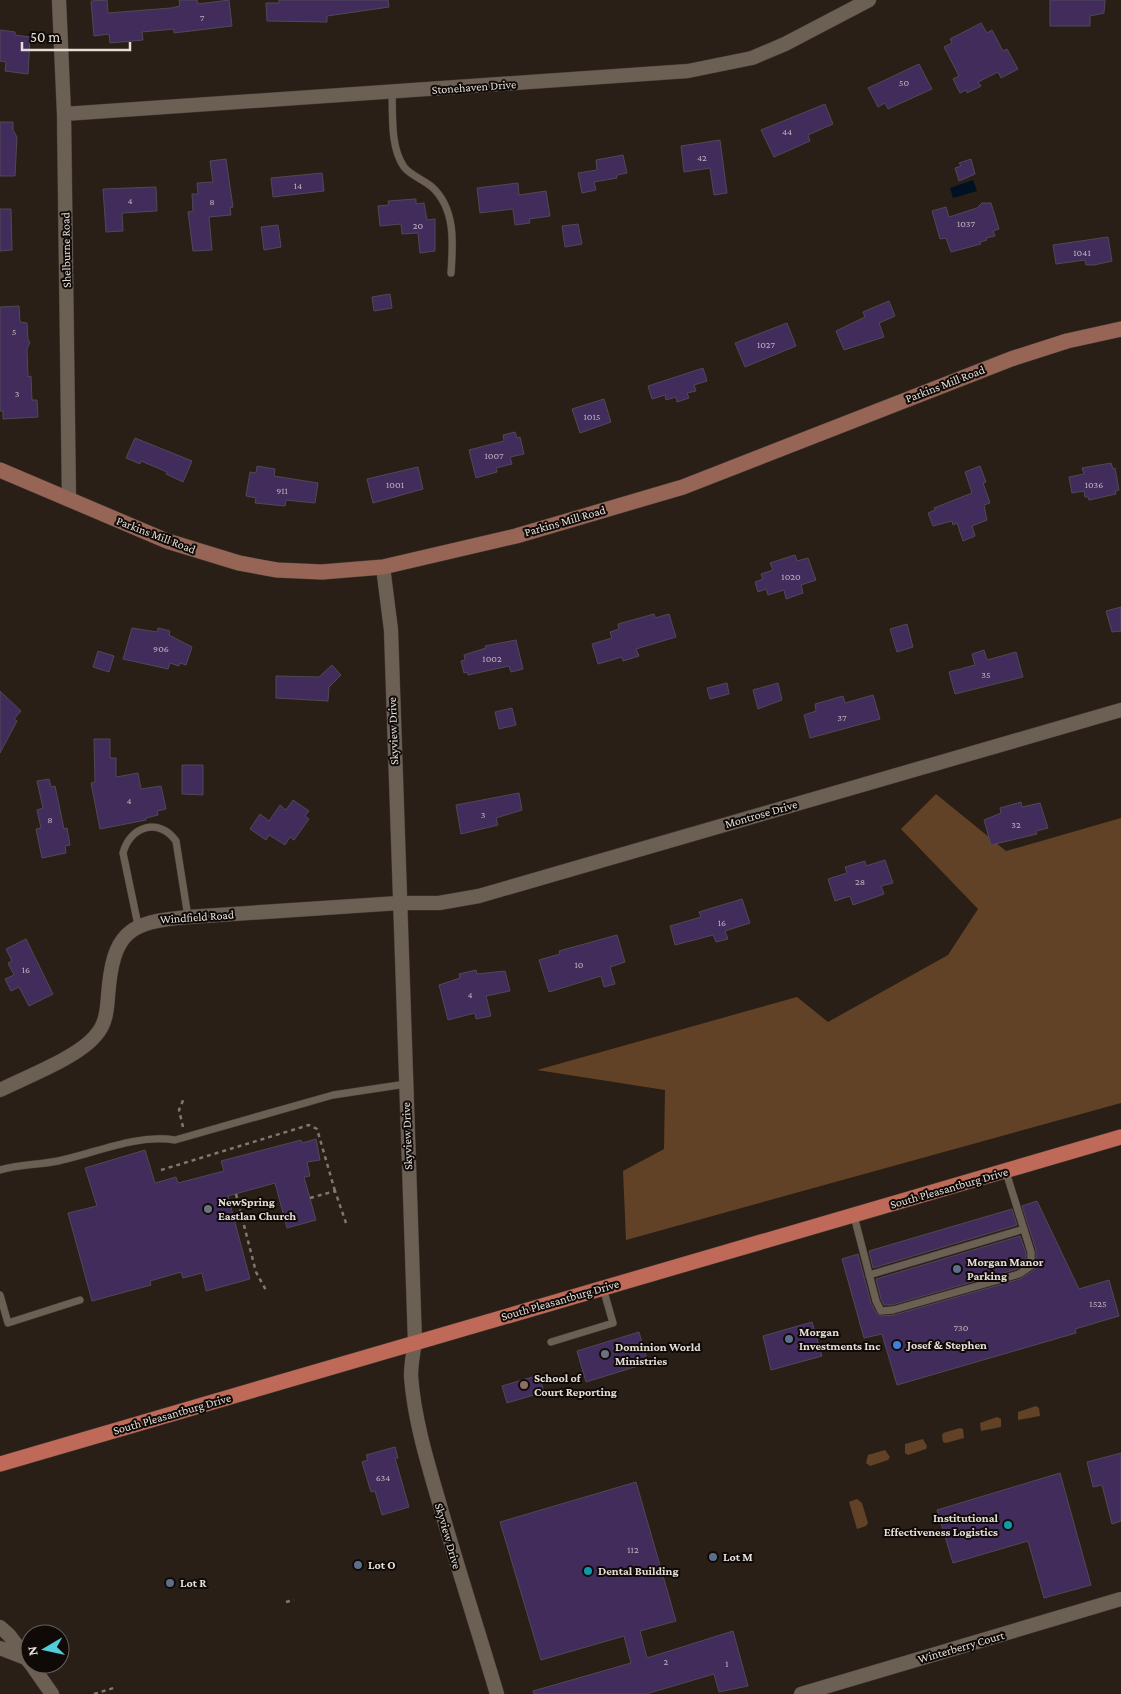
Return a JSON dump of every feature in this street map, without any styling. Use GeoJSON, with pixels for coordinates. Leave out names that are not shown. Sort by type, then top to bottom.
{"type":"FeatureCollection","features":[{"type":"Feature","properties":{"kind":"main road","name":"South Pleasantburg Drive"},"geometry":{"type":"LineString","coordinates":[[0,1464],[414,1342],[1121,1138]]}},
{"type":"Feature","properties":{"kind":"street","name":"Shelburne Road"},"geometry":{"type":"LineString","coordinates":[[59,0],[64,114],[69,500]]}},
{"type":"Feature","properties":{"kind":"street","name":"Stonehaven Drive"},"geometry":{"type":"LineString","coordinates":[[64,114],[688,71],[752,58],[784,44],[869,0]]}},
{"type":"Feature","properties":{"kind":"street","name":"Parkins Mill Road"},"geometry":{"type":"LineString","coordinates":[[0,470],[167,540],[239,563],[277,570],[304,571],[382,567],[516,536],[682,487],[1011,359],[1068,341],[1121,329]]}},
{"type":"Feature","properties":{"kind":"street","name":"Skyview Drive"},"geometry":{"type":"LineString","coordinates":[[382,567],[391,630],[414,1342],[411,1374],[412,1392],[426,1457],[454,1559],[478,1628],[497,1694]]}},
{"type":"Feature","properties":{"kind":"street","name":"Montrose Drive"},"geometry":{"type":"LineString","coordinates":[[399,903],[439,903],[480,896],[1121,710]]}},
{"type":"Feature","properties":{"kind":"street","name":"Windfield Road"},"geometry":{"type":"LineString","coordinates":[[138,925],[155,920],[188,917],[399,903]]}},
{"type":"Feature","properties":{"kind":"street"},"geometry":{"type":"LineString","coordinates":[[0,1090],[86,1046],[96,1036],[104,1024],[110,972],[116,955],[130,930],[138,925]]}},
{"type":"Feature","properties":{"kind":"street","name":"Winterberry Court"},"geometry":{"type":"LineString","coordinates":[[801,1694],[1121,1599]]}},
{"type":"Feature","properties":{"kind":"street"},"geometry":{"type":"LineString","coordinates":[[0,1627],[9,1635],[20,1650]]}},
{"type":"Feature","properties":{"kind":"street"},"geometry":{"type":"LineString","coordinates":[[0,1648],[20,1657]]}},
{"type":"Feature","properties":{"kind":"street"},"geometry":{"type":"LineString","coordinates":[[37,1674],[52,1694]]}},
{"type":"Feature","properties":{"kind":"lane"},"geometry":{"type":"LineString","coordinates":[[392,92],[394,130],[404,168],[433,188],[447,208],[453,241],[451,273]]}},
{"type":"Feature","properties":{"kind":"lane"},"geometry":{"type":"LineString","coordinates":[[138,925],[123,853],[126,842],[145,828],[158,827],[169,832],[176,841],[188,917]]}},
{"type":"Feature","properties":{"kind":"lane"},"geometry":{"type":"LineString","coordinates":[[0,1170],[56,1162],[140,1141],[159,1138],[175,1140],[333,1095],[406,1084]]}},
{"type":"Feature","properties":{"kind":"lane"},"geometry":{"type":"LineString","coordinates":[[854,1216],[876,1301],[881,1311],[893,1310],[1019,1274],[1030,1266],[1031,1252],[1006,1172]]}},
{"type":"Feature","properties":{"kind":"lane"},"geometry":{"type":"LineString","coordinates":[[869,1275],[1024,1229]]}},
{"type":"Feature","properties":{"kind":"lane"},"geometry":{"type":"LineString","coordinates":[[551,1342],[613,1323],[603,1288]]}},
{"type":"Feature","properties":{"kind":"lane"},"geometry":{"type":"LineString","coordinates":[[0,1295],[8,1323],[80,1300]]}},
{"type":"Feature","properties":{"kind":"path"},"geometry":{"type":"LineString","coordinates":[[184,1098],[179,1110],[184,1131]]}},
{"type":"Feature","properties":{"kind":"path"},"geometry":{"type":"LineString","coordinates":[[161,1170],[309,1125],[317,1128],[346,1224]]}},
{"type":"Feature","properties":{"kind":"path"},"geometry":{"type":"LineString","coordinates":[[310,1198],[335,1191]]}},
{"type":"Feature","properties":{"kind":"path"},"geometry":{"type":"LineString","coordinates":[[236,1194],[256,1272],[267,1292]]}},
{"type":"Feature","properties":{"kind":"path"},"geometry":{"type":"LineString","coordinates":[[286,1602],[294,1600]]}},
{"type":"Feature","properties":{"kind":"path"},"geometry":{"type":"LineString","coordinates":[[94,1694],[117,1687]]}},
{"type":"Feature","properties":{"kind":"shaded area"},"geometry":{"type":"Polygon","coordinates":[[[936,794],[1006,851],[1121,818],[1121,1103],[626,1240],[623,1171],[664,1149],[665,1090],[537,1070],[797,997],[828,1022],[948,955],[978,909],[901,829],[936,794]]]}},
{"type":"Feature","properties":{"kind":"shaded area"},"geometry":{"type":"Polygon","coordinates":[[[1036,1406],[1039,1408],[1040,1416],[1018,1420],[1018,1412],[1036,1406]]]}},
{"type":"Feature","properties":{"kind":"shaded area"},"geometry":{"type":"Polygon","coordinates":[[[997,1417],[1001,1419],[1001,1427],[981,1431],[980,1423],[997,1417]]]}},
{"type":"Feature","properties":{"kind":"shaded area"},"geometry":{"type":"Polygon","coordinates":[[[960,1428],[963,1429],[964,1438],[946,1443],[943,1442],[943,1433],[960,1428]]]}},
{"type":"Feature","properties":{"kind":"shaded area"},"geometry":{"type":"Polygon","coordinates":[[[923,1439],[927,1446],[926,1449],[908,1455],[905,1453],[905,1444],[923,1439]]]}},
{"type":"Feature","properties":{"kind":"shaded area"},"geometry":{"type":"Polygon","coordinates":[[[885,1450],[890,1457],[888,1460],[870,1466],[866,1463],[868,1455],[885,1450]]]}},
{"type":"Feature","properties":{"kind":"shaded area"},"geometry":{"type":"Polygon","coordinates":[[[857,1499],[862,1503],[868,1523],[866,1526],[857,1529],[849,1502],[857,1499]]]}},
{"type":"Feature","properties":{"kind":"water"},"geometry":{"type":"Polygon","coordinates":[[[973,180],[977,191],[953,198],[950,188],[973,180]]]}},
{"type":"Feature","properties":{"kind":"building"},"geometry":{"type":"Polygon","coordinates":[[[107,0],[108,13],[171,8],[180,6],[179,0],[197,0],[198,4],[229,0],[232,26],[174,33],[174,29],[142,32],[143,40],[110,43],[109,34],[94,36],[91,1],[107,0]]]}},
{"type":"Feature","properties":{"kind":"building"},"geometry":{"type":"Polygon","coordinates":[[[279,0],[388,0],[389,7],[327,16],[327,22],[267,21],[266,3],[279,3],[279,0]]]}},
{"type":"Feature","properties":{"kind":"building"},"geometry":{"type":"Polygon","coordinates":[[[1050,0],[1105,0],[1104,13],[1090,16],[1090,26],[1050,26],[1050,0]]]}},
{"type":"Feature","properties":{"kind":"building"},"geometry":{"type":"Polygon","coordinates":[[[981,23],[987,33],[992,30],[1003,51],[1007,49],[1018,69],[1001,78],[998,72],[978,82],[981,86],[967,93],[966,90],[960,93],[953,79],[959,76],[944,47],[952,43],[950,39],[981,23]]]}},
{"type":"Feature","properties":{"kind":"building"},"geometry":{"type":"Polygon","coordinates":[[[0,30],[30,37],[28,74],[5,71],[6,62],[0,61],[0,30]]]}},
{"type":"Feature","properties":{"kind":"building"},"geometry":{"type":"Polygon","coordinates":[[[919,64],[932,89],[888,109],[885,103],[878,107],[868,88],[919,64]]]}},
{"type":"Feature","properties":{"kind":"building"},"geometry":{"type":"Polygon","coordinates":[[[825,104],[833,124],[808,135],[810,141],[774,157],[761,130],[825,104]]]}},
{"type":"Feature","properties":{"kind":"building"},"geometry":{"type":"Polygon","coordinates":[[[0,122],[13,122],[13,130],[17,137],[15,176],[0,176],[0,122]]]}},
{"type":"Feature","properties":{"kind":"building"},"geometry":{"type":"Polygon","coordinates":[[[720,140],[727,193],[714,195],[710,168],[684,172],[681,146],[720,140]]]}},
{"type":"Feature","properties":{"kind":"building"},"geometry":{"type":"Polygon","coordinates":[[[623,155],[627,173],[617,175],[617,178],[594,182],[596,190],[582,193],[578,173],[597,170],[596,160],[623,155]]]}},
{"type":"Feature","properties":{"kind":"building"},"geometry":{"type":"Polygon","coordinates":[[[226,159],[233,207],[230,208],[231,215],[209,217],[212,250],[193,251],[188,212],[193,211],[192,194],[198,194],[197,183],[213,182],[210,161],[226,159]]]}},
{"type":"Feature","properties":{"kind":"building"},"geometry":{"type":"Polygon","coordinates":[[[971,159],[975,174],[959,181],[955,168],[961,166],[959,163],[971,159]]]}},
{"type":"Feature","properties":{"kind":"building"},"geometry":{"type":"Polygon","coordinates":[[[322,173],[324,191],[273,197],[271,178],[322,173]]]}},
{"type":"Feature","properties":{"kind":"building"},"geometry":{"type":"Polygon","coordinates":[[[518,183],[519,195],[546,191],[550,216],[529,219],[530,223],[515,225],[513,209],[480,213],[477,188],[518,183]]]}},
{"type":"Feature","properties":{"kind":"building"},"geometry":{"type":"Polygon","coordinates":[[[156,187],[157,211],[122,213],[123,231],[106,232],[103,189],[156,187]]]}},
{"type":"Feature","properties":{"kind":"building"},"geometry":{"type":"Polygon","coordinates":[[[416,199],[416,204],[424,203],[427,220],[435,219],[435,251],[420,253],[418,233],[402,234],[401,224],[380,226],[378,206],[389,205],[388,201],[416,199]]]}},
{"type":"Feature","properties":{"kind":"building"},"geometry":{"type":"Polygon","coordinates":[[[982,203],[991,203],[999,229],[993,231],[995,236],[986,238],[987,240],[980,242],[981,244],[951,252],[946,238],[940,239],[932,211],[946,207],[949,217],[977,208],[982,203]]]}},
{"type":"Feature","properties":{"kind":"building"},"geometry":{"type":"Polygon","coordinates":[[[0,209],[11,209],[12,250],[0,251],[0,209]]]}},
{"type":"Feature","properties":{"kind":"building"},"geometry":{"type":"Polygon","coordinates":[[[578,224],[582,244],[565,247],[562,226],[578,224]]]}},
{"type":"Feature","properties":{"kind":"building"},"geometry":{"type":"Polygon","coordinates":[[[278,225],[281,247],[264,250],[261,227],[278,225]]]}},
{"type":"Feature","properties":{"kind":"building"},"geometry":{"type":"Polygon","coordinates":[[[1108,237],[1112,261],[1094,265],[1086,265],[1085,260],[1056,264],[1053,245],[1108,237]]]}},
{"type":"Feature","properties":{"kind":"building"},"geometry":{"type":"Polygon","coordinates":[[[390,294],[392,308],[374,311],[372,297],[390,294]]]}},
{"type":"Feature","properties":{"kind":"building"},"geometry":{"type":"Polygon","coordinates":[[[889,301],[895,316],[879,323],[884,337],[844,350],[836,331],[865,317],[863,312],[889,301]]]}},
{"type":"Feature","properties":{"kind":"building"},"geometry":{"type":"Polygon","coordinates":[[[19,306],[20,322],[27,323],[28,340],[30,342],[27,349],[28,377],[31,376],[32,400],[37,400],[38,417],[3,419],[3,411],[0,411],[0,307],[19,306]]]}},
{"type":"Feature","properties":{"kind":"building"},"geometry":{"type":"Polygon","coordinates":[[[787,323],[796,346],[745,367],[735,343],[787,323]]]}},
{"type":"Feature","properties":{"kind":"building"},"geometry":{"type":"Polygon","coordinates":[[[703,368],[707,381],[694,385],[696,391],[687,393],[689,398],[677,402],[676,397],[666,400],[665,395],[652,399],[648,386],[703,368]]]}},
{"type":"Feature","properties":{"kind":"building"},"geometry":{"type":"Polygon","coordinates":[[[604,399],[611,422],[580,433],[572,409],[604,399]]]}},
{"type":"Feature","properties":{"kind":"building"},"geometry":{"type":"Polygon","coordinates":[[[515,432],[517,438],[520,437],[524,454],[510,457],[512,464],[496,468],[497,472],[476,478],[469,450],[504,441],[503,435],[515,432]]]}},
{"type":"Feature","properties":{"kind":"building"},"geometry":{"type":"Polygon","coordinates":[[[135,438],[192,461],[183,482],[166,474],[167,472],[141,461],[140,464],[126,458],[135,438]]]}},
{"type":"Feature","properties":{"kind":"building"},"geometry":{"type":"Polygon","coordinates":[[[1111,463],[1113,469],[1115,468],[1119,490],[1115,491],[1116,494],[1089,500],[1088,497],[1085,497],[1084,491],[1072,493],[1069,477],[1084,474],[1082,468],[1111,463]]]}},
{"type":"Feature","properties":{"kind":"building"},"geometry":{"type":"Polygon","coordinates":[[[257,466],[275,469],[274,476],[318,483],[315,503],[286,500],[285,506],[255,503],[256,498],[246,496],[250,472],[256,473],[257,466]]]}},
{"type":"Feature","properties":{"kind":"building"},"geometry":{"type":"Polygon","coordinates":[[[980,466],[986,482],[983,483],[990,503],[984,505],[987,520],[972,526],[975,536],[963,541],[957,523],[953,525],[952,521],[933,526],[928,513],[935,510],[934,508],[972,493],[965,472],[980,466]]]}},
{"type":"Feature","properties":{"kind":"building"},"geometry":{"type":"Polygon","coordinates":[[[418,467],[423,489],[373,503],[367,479],[418,467]]]}},
{"type":"Feature","properties":{"kind":"building"},"geometry":{"type":"Polygon","coordinates":[[[795,555],[797,561],[808,558],[816,580],[801,585],[803,593],[786,599],[784,590],[768,595],[766,589],[758,592],[755,582],[763,579],[761,574],[773,570],[770,563],[795,555]]]}},
{"type":"Feature","properties":{"kind":"building"},"geometry":{"type":"Polygon","coordinates":[[[1121,607],[1121,631],[1112,632],[1106,611],[1121,607]]]}},
{"type":"Feature","properties":{"kind":"building"},"geometry":{"type":"Polygon","coordinates":[[[654,614],[655,618],[669,614],[676,637],[636,649],[639,656],[623,661],[622,657],[598,664],[592,644],[612,638],[610,632],[619,629],[618,624],[654,614]]]}},
{"type":"Feature","properties":{"kind":"building"},"geometry":{"type":"Polygon","coordinates":[[[907,624],[913,647],[897,652],[890,629],[907,624]]]}},
{"type":"Feature","properties":{"kind":"building"},"geometry":{"type":"Polygon","coordinates":[[[132,628],[157,632],[158,628],[170,631],[169,635],[192,647],[186,665],[180,663],[179,666],[170,663],[168,669],[123,659],[132,628]]]}},
{"type":"Feature","properties":{"kind":"building"},"geometry":{"type":"Polygon","coordinates":[[[516,640],[523,669],[511,672],[509,666],[468,675],[467,672],[464,673],[461,661],[465,660],[464,655],[486,648],[485,646],[516,640]]]}},
{"type":"Feature","properties":{"kind":"building"},"geometry":{"type":"Polygon","coordinates":[[[984,650],[987,660],[1016,652],[1023,677],[955,694],[949,672],[975,665],[972,654],[984,650]]]}},
{"type":"Feature","properties":{"kind":"building"},"geometry":{"type":"Polygon","coordinates":[[[98,651],[114,656],[109,672],[93,667],[98,651]]]}},
{"type":"Feature","properties":{"kind":"building"},"geometry":{"type":"Polygon","coordinates":[[[332,665],[341,675],[329,687],[328,701],[276,698],[276,676],[319,677],[332,665]]]}},
{"type":"Feature","properties":{"kind":"building"},"geometry":{"type":"Polygon","coordinates":[[[727,683],[729,694],[710,699],[707,688],[727,683]]]}},
{"type":"Feature","properties":{"kind":"building"},"geometry":{"type":"Polygon","coordinates":[[[778,683],[782,700],[758,709],[753,690],[778,683]]]}},
{"type":"Feature","properties":{"kind":"building"},"geometry":{"type":"Polygon","coordinates":[[[0,691],[21,711],[14,719],[17,721],[0,753],[0,691]]]}},
{"type":"Feature","properties":{"kind":"building"},"geometry":{"type":"Polygon","coordinates":[[[873,695],[880,719],[810,738],[804,715],[816,711],[815,704],[843,696],[845,703],[873,695]]]}},
{"type":"Feature","properties":{"kind":"building"},"geometry":{"type":"Polygon","coordinates":[[[512,708],[516,725],[499,729],[495,712],[512,708]]]}},
{"type":"Feature","properties":{"kind":"building"},"geometry":{"type":"Polygon","coordinates":[[[94,739],[110,739],[110,758],[116,758],[116,777],[138,773],[141,789],[161,786],[166,809],[157,811],[158,815],[146,818],[146,820],[100,829],[91,783],[95,782],[94,739]]]}},
{"type":"Feature","properties":{"kind":"building"},"geometry":{"type":"Polygon","coordinates":[[[182,765],[203,765],[203,795],[182,794],[182,765]]]}},
{"type":"Feature","properties":{"kind":"building"},"geometry":{"type":"Polygon","coordinates":[[[49,779],[51,787],[55,786],[64,829],[67,828],[70,845],[65,846],[66,853],[42,858],[36,829],[41,828],[37,810],[43,808],[37,781],[49,779]]]}},
{"type":"Feature","properties":{"kind":"building"},"geometry":{"type":"Polygon","coordinates":[[[519,793],[522,810],[496,818],[498,825],[461,834],[456,805],[519,793]]]}},
{"type":"Feature","properties":{"kind":"building"},"geometry":{"type":"Polygon","coordinates":[[[293,800],[309,811],[305,816],[309,819],[294,840],[290,837],[285,845],[269,835],[266,840],[250,829],[260,814],[269,821],[280,805],[286,810],[293,800]]]}},
{"type":"Feature","properties":{"kind":"building"},"geometry":{"type":"Polygon","coordinates":[[[1021,802],[1022,807],[1040,803],[1048,828],[1036,831],[1037,834],[991,845],[984,820],[1001,813],[1000,808],[1021,802]]]}},
{"type":"Feature","properties":{"kind":"building"},"geometry":{"type":"Polygon","coordinates":[[[885,860],[893,883],[881,886],[884,894],[853,905],[850,896],[835,901],[828,879],[847,873],[845,867],[865,861],[866,866],[885,860]]]}},
{"type":"Feature","properties":{"kind":"building"},"geometry":{"type":"Polygon","coordinates":[[[742,899],[750,923],[725,931],[728,939],[716,942],[713,935],[675,945],[670,926],[701,917],[699,912],[742,899]]]}},
{"type":"Feature","properties":{"kind":"building"},"geometry":{"type":"Polygon","coordinates":[[[617,935],[625,962],[610,967],[615,984],[604,987],[601,976],[549,992],[539,960],[560,954],[559,951],[617,935]]]}},
{"type":"Feature","properties":{"kind":"building"},"geometry":{"type":"Polygon","coordinates":[[[26,939],[53,994],[29,1006],[19,987],[11,991],[5,979],[14,975],[8,963],[12,961],[6,949],[26,939]]]}},
{"type":"Feature","properties":{"kind":"building"},"geometry":{"type":"Polygon","coordinates":[[[476,970],[477,974],[505,971],[510,991],[486,996],[491,1016],[476,1019],[475,1013],[448,1020],[439,985],[460,978],[459,974],[476,970]]]}},
{"type":"Feature","properties":{"kind":"building"},"geometry":{"type":"Polygon","coordinates":[[[316,1139],[320,1160],[307,1162],[310,1176],[304,1177],[316,1220],[287,1228],[275,1183],[228,1196],[250,1279],[206,1291],[202,1273],[183,1278],[181,1272],[150,1281],[151,1285],[92,1301],[68,1213],[97,1206],[85,1168],[145,1150],[155,1183],[176,1177],[178,1183],[224,1171],[221,1161],[301,1140],[302,1143],[316,1139]]]}},
{"type":"Feature","properties":{"kind":"building"},"geometry":{"type":"Polygon","coordinates":[[[1037,1201],[1079,1289],[1109,1280],[1119,1316],[1075,1329],[1076,1333],[897,1385],[882,1334],[864,1338],[842,1259],[858,1254],[871,1303],[877,1314],[881,1316],[894,1315],[1020,1279],[1034,1270],[1036,1266],[1036,1250],[1022,1206],[1037,1201]]]}},
{"type":"Feature","properties":{"kind":"building"},"geometry":{"type":"Polygon","coordinates":[[[1012,1209],[1017,1225],[873,1268],[869,1251],[1012,1209]]]}},
{"type":"Feature","properties":{"kind":"building"},"geometry":{"type":"Polygon","coordinates":[[[1020,1236],[1026,1253],[1026,1263],[1017,1269],[892,1305],[884,1305],[881,1299],[876,1279],[1020,1236]]]}},
{"type":"Feature","properties":{"kind":"building"},"geometry":{"type":"Polygon","coordinates":[[[812,1322],[822,1356],[771,1370],[763,1336],[812,1322]]]}},
{"type":"Feature","properties":{"kind":"building"},"geometry":{"type":"Polygon","coordinates":[[[639,1332],[648,1363],[586,1382],[577,1351],[639,1332]]]}},
{"type":"Feature","properties":{"kind":"building"},"geometry":{"type":"Polygon","coordinates":[[[539,1375],[544,1392],[507,1403],[502,1386],[539,1375]]]}},
{"type":"Feature","properties":{"kind":"building"},"geometry":{"type":"Polygon","coordinates":[[[395,1447],[398,1458],[395,1458],[409,1507],[382,1515],[375,1491],[371,1492],[362,1462],[368,1460],[366,1455],[395,1447]]]}},
{"type":"Feature","properties":{"kind":"building"},"geometry":{"type":"Polygon","coordinates":[[[1121,1453],[1121,1521],[1112,1524],[1102,1485],[1093,1487],[1087,1462],[1121,1453]]]}},
{"type":"Feature","properties":{"kind":"building","name":"Institutional Effectiveness Logistics"},"geometry":{"type":"Polygon","coordinates":[[[1060,1473],[1091,1585],[1044,1598],[1028,1541],[953,1563],[937,1510],[1060,1473]]]}},
{"type":"Feature","properties":{"kind":"building","name":"Dental Building"},"geometry":{"type":"Polygon","coordinates":[[[636,1482],[676,1621],[640,1631],[647,1658],[733,1631],[748,1686],[719,1692],[714,1674],[646,1694],[534,1694],[533,1691],[631,1663],[624,1636],[541,1660],[500,1522],[636,1482]]]}},
{"type":"Feature","properties":{"kind":"place","name":"NewSpring Eastlan Church"},"geometry":{"type":"Point","coordinates":[208,1209]}},
{"type":"Feature","properties":{"kind":"place","name":"Morgan Manor Parking"},"geometry":{"type":"Point","coordinates":[957,1269]}},
{"type":"Feature","properties":{"kind":"place","name":"Morgan Investments Inc"},"geometry":{"type":"Point","coordinates":[789,1339]}},
{"type":"Feature","properties":{"kind":"place","name":"Josef & Stephen"},"geometry":{"type":"Point","coordinates":[897,1345]}},
{"type":"Feature","properties":{"kind":"place","name":"Dominion World Ministries"},"geometry":{"type":"Point","coordinates":[605,1354]}},
{"type":"Feature","properties":{"kind":"place","name":"School of Court Reporting"},"geometry":{"type":"Point","coordinates":[524,1385]}},
{"type":"Feature","properties":{"kind":"place","name":"Institutional Effectiveness Logistics"},"geometry":{"type":"Point","coordinates":[1008,1525]}},
{"type":"Feature","properties":{"kind":"place","name":"Lot M"},"geometry":{"type":"Point","coordinates":[713,1557]}},
{"type":"Feature","properties":{"kind":"place","name":"Lot O"},"geometry":{"type":"Point","coordinates":[358,1565]}},
{"type":"Feature","properties":{"kind":"place","name":"Dental Building"},"geometry":{"type":"Point","coordinates":[588,1571]}},
{"type":"Feature","properties":{"kind":"place","name":"Lot R"},"geometry":{"type":"Point","coordinates":[170,1583]}}]}
